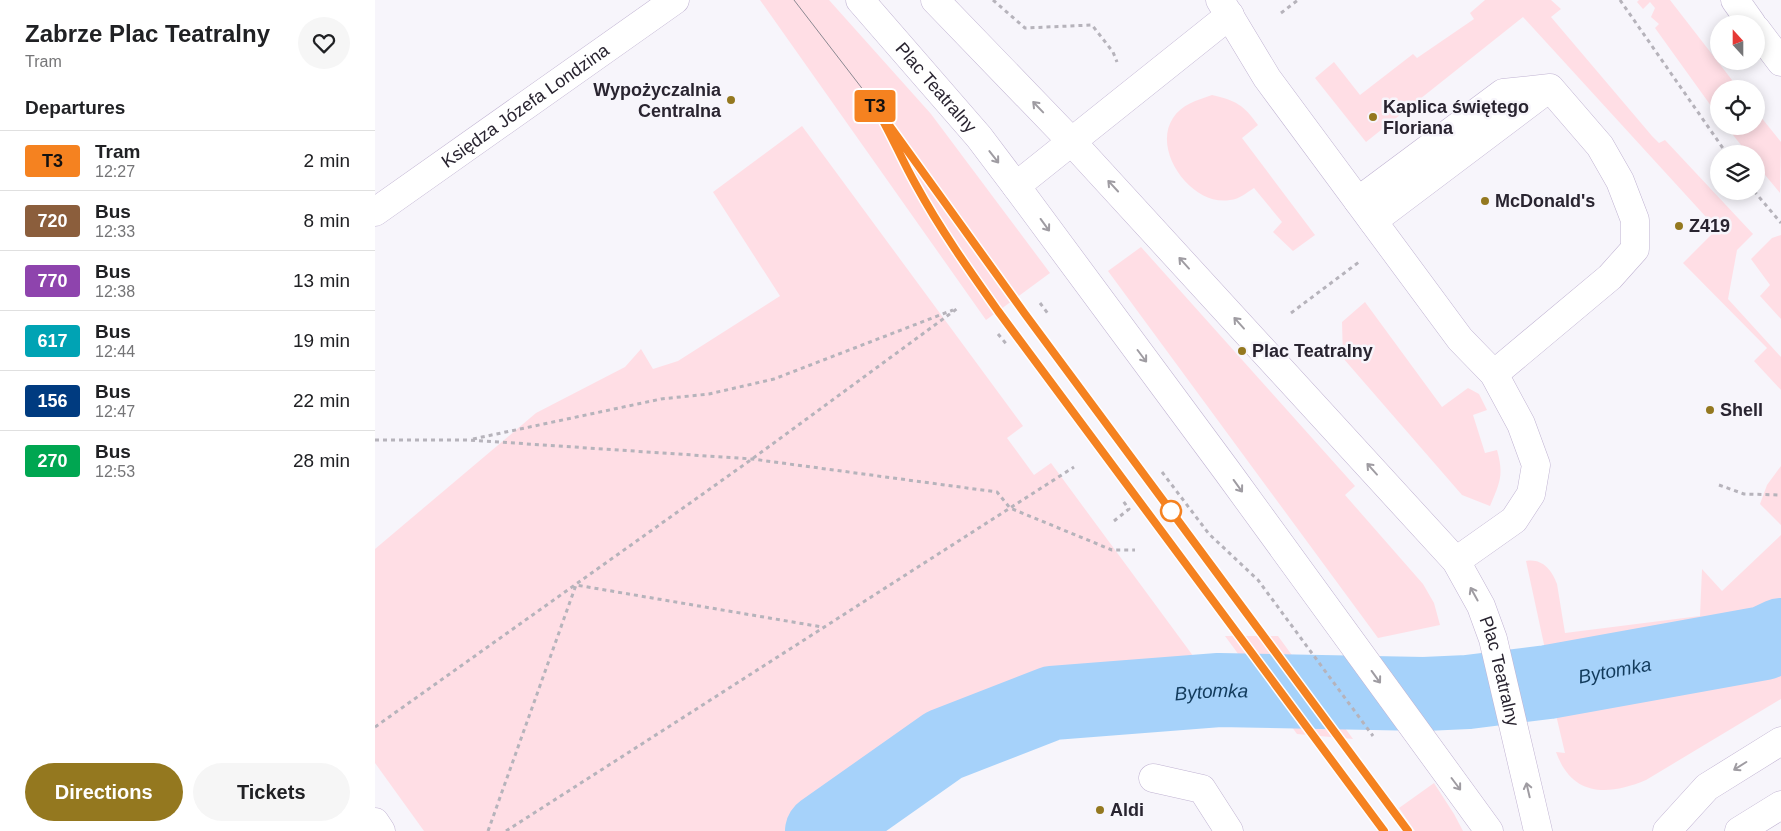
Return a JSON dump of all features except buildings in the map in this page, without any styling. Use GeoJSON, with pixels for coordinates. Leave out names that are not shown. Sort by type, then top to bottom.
{"type":"FeatureCollection","features":[{"type":"Feature","properties":{"kind":"main road","name":"Księdza Józefa Londzina"},"geometry":{"type":"LineString","coordinates":[[375,212],[675,0]]}},
{"type":"Feature","properties":{"kind":"main road","name":"Plac Teatralny"},"geometry":{"type":"LineString","coordinates":[[860,0],[979,137],[1227,471],[1489,831]]}},
{"type":"Feature","properties":{"kind":"main road","name":"Plac Teatralny"},"geometry":{"type":"LineString","coordinates":[[935,0],[1072,142],[1456,561],[1481,606],[1493,640],[1538,831]]}},
{"type":"Feature","properties":{"kind":"main road"},"geometry":{"type":"LineString","coordinates":[[1735,0],[1746,15]]}},
{"type":"Feature","properties":{"kind":"main road"},"geometry":{"type":"LineString","coordinates":[[1016,186],[1072,142],[1225,7],[1267,78],[1460,339],[1494,374],[1521,424],[1537,465],[1531,494],[1514,520],[1456,561]]}},
{"type":"Feature","properties":{"kind":"main road"},"geometry":{"type":"LineString","coordinates":[[1765,39],[1779,54]]}},
{"type":"Feature","properties":{"kind":"main road"},"geometry":{"type":"LineString","coordinates":[[1373,221],[1550,88],[1600,146],[1620,181],[1635,220],[1635,249],[1610,277],[1494,374]]}},
{"type":"Feature","properties":{"kind":"main road"},"geometry":{"type":"LineString","coordinates":[[1667,831],[1707,786],[1781,741]]}},
{"type":"Feature","properties":{"kind":"main road"},"geometry":{"type":"LineString","coordinates":[[1153,778],[1203,789],[1229,831]]}},
{"type":"Feature","properties":{"kind":"main road"},"geometry":{"type":"LineString","coordinates":[[1739,831],[1781,805]]}},
{"type":"Feature","properties":{"kind":"main road"},"geometry":{"type":"LineString","coordinates":[[375,822],[381,831]]}},
{"type":"Feature","properties":{"kind":"path"},"geometry":{"type":"LineString","coordinates":[[993,0],[1025,28],[1092,24],[1113,52]]}},
{"type":"Feature","properties":{"kind":"path"},"geometry":{"type":"LineString","coordinates":[[1281,13],[1298,0]]}},
{"type":"Feature","properties":{"kind":"path"},"geometry":{"type":"LineString","coordinates":[[1620,0],[1721,145]]}},
{"type":"Feature","properties":{"kind":"path"},"geometry":{"type":"LineString","coordinates":[[1762,200],[1781,223]]}},
{"type":"Feature","properties":{"kind":"path"},"geometry":{"type":"LineString","coordinates":[[1291,313],[1373,221]]}},
{"type":"Feature","properties":{"kind":"path"},"geometry":{"type":"LineString","coordinates":[[1040,303],[1049,315]]}},
{"type":"Feature","properties":{"kind":"path"},"geometry":{"type":"LineString","coordinates":[[375,727],[752,459],[958,308],[774,379],[709,394],[661,399],[469,440]]}},
{"type":"Feature","properties":{"kind":"path"},"geometry":{"type":"LineString","coordinates":[[998,334],[1008,346]]}},
{"type":"Feature","properties":{"kind":"path"},"geometry":{"type":"LineString","coordinates":[[375,440],[469,440],[752,459],[997,492],[1010,508],[1112,550],[1135,550]]}},
{"type":"Feature","properties":{"kind":"path"},"geometry":{"type":"LineString","coordinates":[[506,831],[1074,467]]}},
{"type":"Feature","properties":{"kind":"path"},"geometry":{"type":"LineString","coordinates":[[1162,472],[1209,534],[1258,580],[1376,741]]}},
{"type":"Feature","properties":{"kind":"path"},"geometry":{"type":"LineString","coordinates":[[1719,485],[1744,494],[1781,495]]}},
{"type":"Feature","properties":{"kind":"path"},"geometry":{"type":"LineString","coordinates":[[1114,521],[1129,509],[1123,501]]}},
{"type":"Feature","properties":{"kind":"path"},"geometry":{"type":"LineString","coordinates":[[576,585],[822,627]]}},
{"type":"Feature","properties":{"kind":"path"},"geometry":{"type":"LineString","coordinates":[[488,831],[576,585]]}},
{"type":"Feature","properties":{"kind":"shaded area"},"geometry":{"type":"Polygon","coordinates":[[[760,0],[829,0],[931,114],[1050,273],[986,320],[760,0]]]}},
{"type":"Feature","properties":{"kind":"shaded area"},"geometry":{"type":"Polygon","coordinates":[[[1485,0],[1551,0],[1561,9],[1551,17],[1652,136],[1659,143],[1665,140],[1710,188],[1710,200],[1721,200],[1753,234],[1737,250],[1728,299],[1781,357],[1781,390],[1754,361],[1767,348],[1683,263],[1717,229],[1523,17],[1366,142],[1315,78],[1334,62],[1360,95],[1413,54],[1417,58],[1474,19],[1470,13],[1485,0]]]}},
{"type":"Feature","properties":{"kind":"shaded area"},"geometry":{"type":"Polygon","coordinates":[[[1639,0],[1670,0],[1710,52],[1710,70],[1724,70],[1732,80],[1710,80],[1710,104],[1655,28],[1659,24],[1651,17],[1655,8],[1650,2],[1643,9],[1637,2],[1639,0]]]}},
{"type":"Feature","properties":{"kind":"shaded area"},"geometry":{"type":"Polygon","coordinates":[[[1212,95],[1238,104],[1258,125],[1242,138],[1315,235],[1293,251],[1273,232],[1282,222],[1254,188],[1237,198],[1216,200],[1202,195],[1179,174],[1167,146],[1168,131],[1173,118],[1185,106],[1212,95]]]}},
{"type":"Feature","properties":{"kind":"shaded area"},"geometry":{"type":"Polygon","coordinates":[[[1765,122],[1781,142],[1780,193],[1765,175],[1765,145],[1741,145],[1733,135],[1765,135],[1765,122]]]}},
{"type":"Feature","properties":{"kind":"shaded area"},"geometry":{"type":"Polygon","coordinates":[[[802,126],[1023,426],[1007,438],[1034,475],[1051,463],[1202,668],[1052,687],[929,739],[798,831],[424,831],[375,763],[375,549],[536,413],[625,367],[641,349],[653,369],[678,361],[780,296],[713,192],[802,126]]]}},
{"type":"Feature","properties":{"kind":"shaded area"},"geometry":{"type":"Polygon","coordinates":[[[1781,235],[1781,319],[1760,296],[1770,285],[1751,259],[1772,238],[1781,235]]]}},
{"type":"Feature","properties":{"kind":"shaded area"},"geometry":{"type":"Polygon","coordinates":[[[1141,247],[1355,486],[1345,495],[1423,584],[1434,603],[1440,625],[1378,638],[1108,271],[1141,247]]]}},
{"type":"Feature","properties":{"kind":"shaded area"},"geometry":{"type":"Polygon","coordinates":[[[1365,302],[1442,407],[1468,388],[1479,394],[1487,410],[1473,415],[1485,453],[1497,450],[1500,466],[1500,478],[1490,506],[1462,495],[1343,358],[1342,322],[1365,302]]]}},
{"type":"Feature","properties":{"kind":"shaded area"},"geometry":{"type":"Polygon","coordinates":[[[1781,466],[1781,525],[1760,504],[1767,485],[1781,466]]]}},
{"type":"Feature","properties":{"kind":"shaded area"},"geometry":{"type":"Polygon","coordinates":[[[1781,535],[1781,613],[1705,636],[1548,663],[1526,561],[1542,563],[1552,574],[1557,584],[1565,633],[1700,616],[1702,569],[1722,591],[1781,535]]]}},
{"type":"Feature","properties":{"kind":"shaded area"},"geometry":{"type":"Polygon","coordinates":[[[1225,636],[1278,636],[1353,739],[1297,734],[1225,636]]]}},
{"type":"Feature","properties":{"kind":"shaded area"},"geometry":{"type":"Polygon","coordinates":[[[1781,650],[1781,699],[1646,780],[1618,789],[1593,789],[1581,785],[1571,778],[1563,767],[1556,752],[1565,753],[1556,715],[1633,686],[1767,656],[1781,650]]]}},
{"type":"Feature","properties":{"kind":"shaded area"},"geometry":{"type":"Polygon","coordinates":[[[1434,783],[1463,831],[1415,831],[1399,808],[1434,783]]]}},
{"type":"Feature","properties":{"kind":"waterway","name":"Bytomka"},"geometry":{"type":"LineString","coordinates":[[822,831],[944,745],[1052,703],[1219,690],[1424,694],[1468,692],[1548,682],[1764,643],[1781,635]]}},
{"type":"Feature","properties":{"kind":"tram line"},"geometry":{"type":"LineString","coordinates":[[794,0],[871,100],[1025,314],[1408,831]]}},
{"type":"Feature","properties":{"kind":"tram line","name":"T3"},"geometry":{"type":"LineString","coordinates":[[1384,831],[998,311],[946,236],[915,184],[885,121],[871,100],[1025,314],[1408,831]]}},
{"type":"Feature","properties":{"kind":"tram line"},"geometry":{"type":"LineString","coordinates":[[895,142],[915,184],[946,237],[998,311],[1384,831]]}},
{"type":"Feature","properties":{"kind":"place","name":"Wypożyczalnia Centralna"},"geometry":{"type":"Point","coordinates":[731,100]}},
{"type":"Feature","properties":{"kind":"place","name":"Kaplica świętego Floriana"},"geometry":{"type":"Point","coordinates":[1373,117]}},
{"type":"Feature","properties":{"kind":"place","name":"McDonald's"},"geometry":{"type":"Point","coordinates":[1485,201]}},
{"type":"Feature","properties":{"kind":"place","name":"Z419"},"geometry":{"type":"Point","coordinates":[1679,226]}},
{"type":"Feature","properties":{"kind":"place","name":"Plac Teatralny"},"geometry":{"type":"Point","coordinates":[1242,351]}},
{"type":"Feature","properties":{"kind":"place","name":"Shell"},"geometry":{"type":"Point","coordinates":[1710,410]}},
{"type":"Feature","properties":{"kind":"place","name":"Aldi"},"geometry":{"type":"Point","coordinates":[1100,810]}}]}
